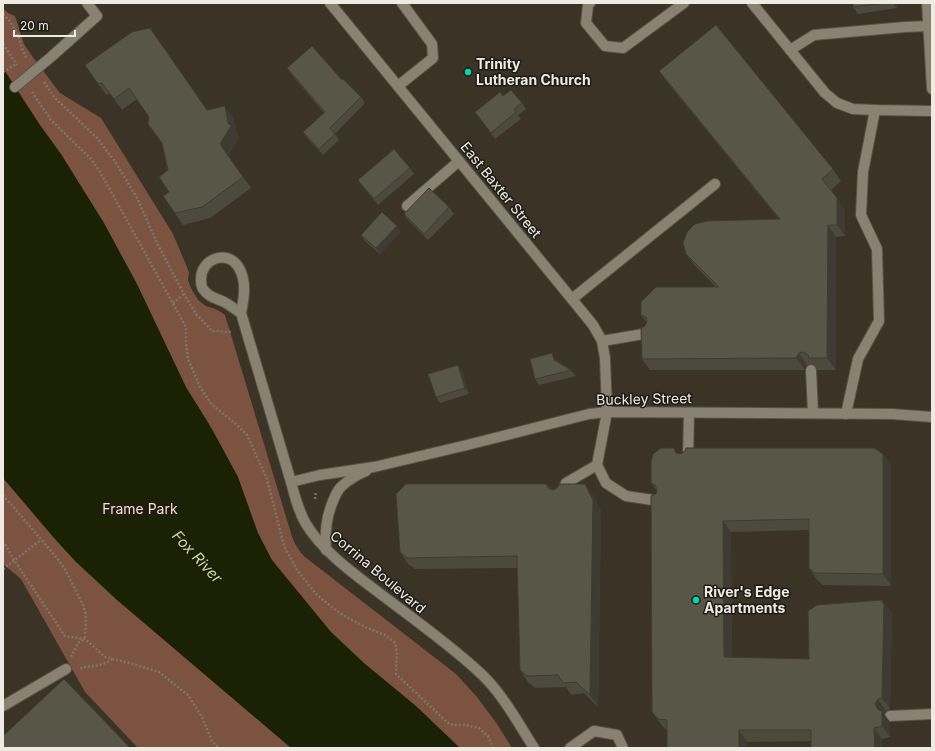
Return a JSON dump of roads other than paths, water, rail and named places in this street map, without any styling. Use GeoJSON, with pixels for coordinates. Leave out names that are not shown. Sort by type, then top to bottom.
{"type":"FeatureCollection","features":[{"type":"Feature","properties":{"kind":"street"},"geometry":{"type":"LineString","coordinates":[[15,87],[25,80],[97,16],[87,3]]}},
{"type":"Feature","properties":{"kind":"street","name":"East Baxter Street"},"geometry":{"type":"LineString","coordinates":[[330,3],[594,325],[602,341],[605,358],[607,412],[597,465]]}},
{"type":"Feature","properties":{"kind":"street"},"geometry":{"type":"LineString","coordinates":[[398,86],[433,58],[432,44],[402,3]]}},
{"type":"Feature","properties":{"kind":"street"},"geometry":{"type":"LineString","coordinates":[[590,3],[588,5],[586,23],[605,46],[623,48],[684,3]]}},
{"type":"Feature","properties":{"kind":"street"},"geometry":{"type":"LineString","coordinates":[[752,3],[824,94],[837,103],[853,109],[932,111]]}},
{"type":"Feature","properties":{"kind":"street"},"geometry":{"type":"LineString","coordinates":[[927,3],[932,89]]}},
{"type":"Feature","properties":{"kind":"street"},"geometry":{"type":"LineString","coordinates":[[790,50],[814,35],[928,26]]}},
{"type":"Feature","properties":{"kind":"street"},"geometry":{"type":"LineString","coordinates":[[846,414],[858,359],[880,321],[877,249],[860,215],[863,172],[874,110]]}},
{"type":"Feature","properties":{"kind":"street"},"geometry":{"type":"LineString","coordinates":[[407,206],[459,161]]}},
{"type":"Feature","properties":{"kind":"street"},"geometry":{"type":"LineString","coordinates":[[572,299],[715,184]]}},
{"type":"Feature","properties":{"kind":"street","name":"Corrina Boulevard"},"geometry":{"type":"LineString","coordinates":[[241,313],[225,302],[208,296],[202,287],[201,276],[205,266],[214,259],[223,256],[233,260],[239,267],[243,278],[245,295],[241,313],[297,507],[307,526],[326,550],[478,671],[493,686],[534,748]]}},
{"type":"Feature","properties":{"kind":"street"},"geometry":{"type":"LineString","coordinates":[[602,341],[650,333]]}},
{"type":"Feature","properties":{"kind":"street"},"geometry":{"type":"LineString","coordinates":[[811,370],[813,413]]}},
{"type":"Feature","properties":{"kind":"street","name":"Buckley Street"},"geometry":{"type":"LineString","coordinates":[[291,482],[320,475],[374,467],[589,414],[607,412],[892,414],[932,417]]}},
{"type":"Feature","properties":{"kind":"street"},"geometry":{"type":"LineString","coordinates":[[688,460],[689,413]]}},
{"type":"Feature","properties":{"kind":"street"},"geometry":{"type":"LineString","coordinates":[[561,495],[566,483],[597,465],[606,483],[626,496],[659,501]]}},
{"type":"Feature","properties":{"kind":"street"},"geometry":{"type":"LineString","coordinates":[[326,550],[325,532],[327,520],[330,509],[341,486],[354,476],[374,467]]}},
{"type":"Feature","properties":{"kind":"street"},"geometry":{"type":"LineString","coordinates":[[3,706],[66,669]]}},
{"type":"Feature","properties":{"kind":"street"},"geometry":{"type":"LineString","coordinates":[[890,716],[932,714]]}},
{"type":"Feature","properties":{"kind":"street"},"geometry":{"type":"LineString","coordinates":[[570,748],[594,731],[617,735],[623,748]]}},
{"type":"Feature","properties":{"kind":"water","name":"Frame Park"},"geometry":{"type":"Polygon","coordinates":[[[3,68],[61,154],[104,223],[137,284],[186,387],[212,429],[238,477],[258,533],[272,560],[331,632],[364,663],[416,706],[460,748],[291,748],[117,600],[75,561],[3,478],[3,68]]]}},
{"type":"Feature","properties":{"kind":"place","name":"Trinity Lutheran Church"},"geometry":{"type":"Point","coordinates":[468,72]}},
{"type":"Feature","properties":{"kind":"place","name":"River's Edge Apartments"},"geometry":{"type":"Point","coordinates":[696,600]}},
{"type":"Feature","properties":{"kind":"water label","name":"Fox River"},"geometry":{"type":"Point","coordinates":[197,557]}}]}
